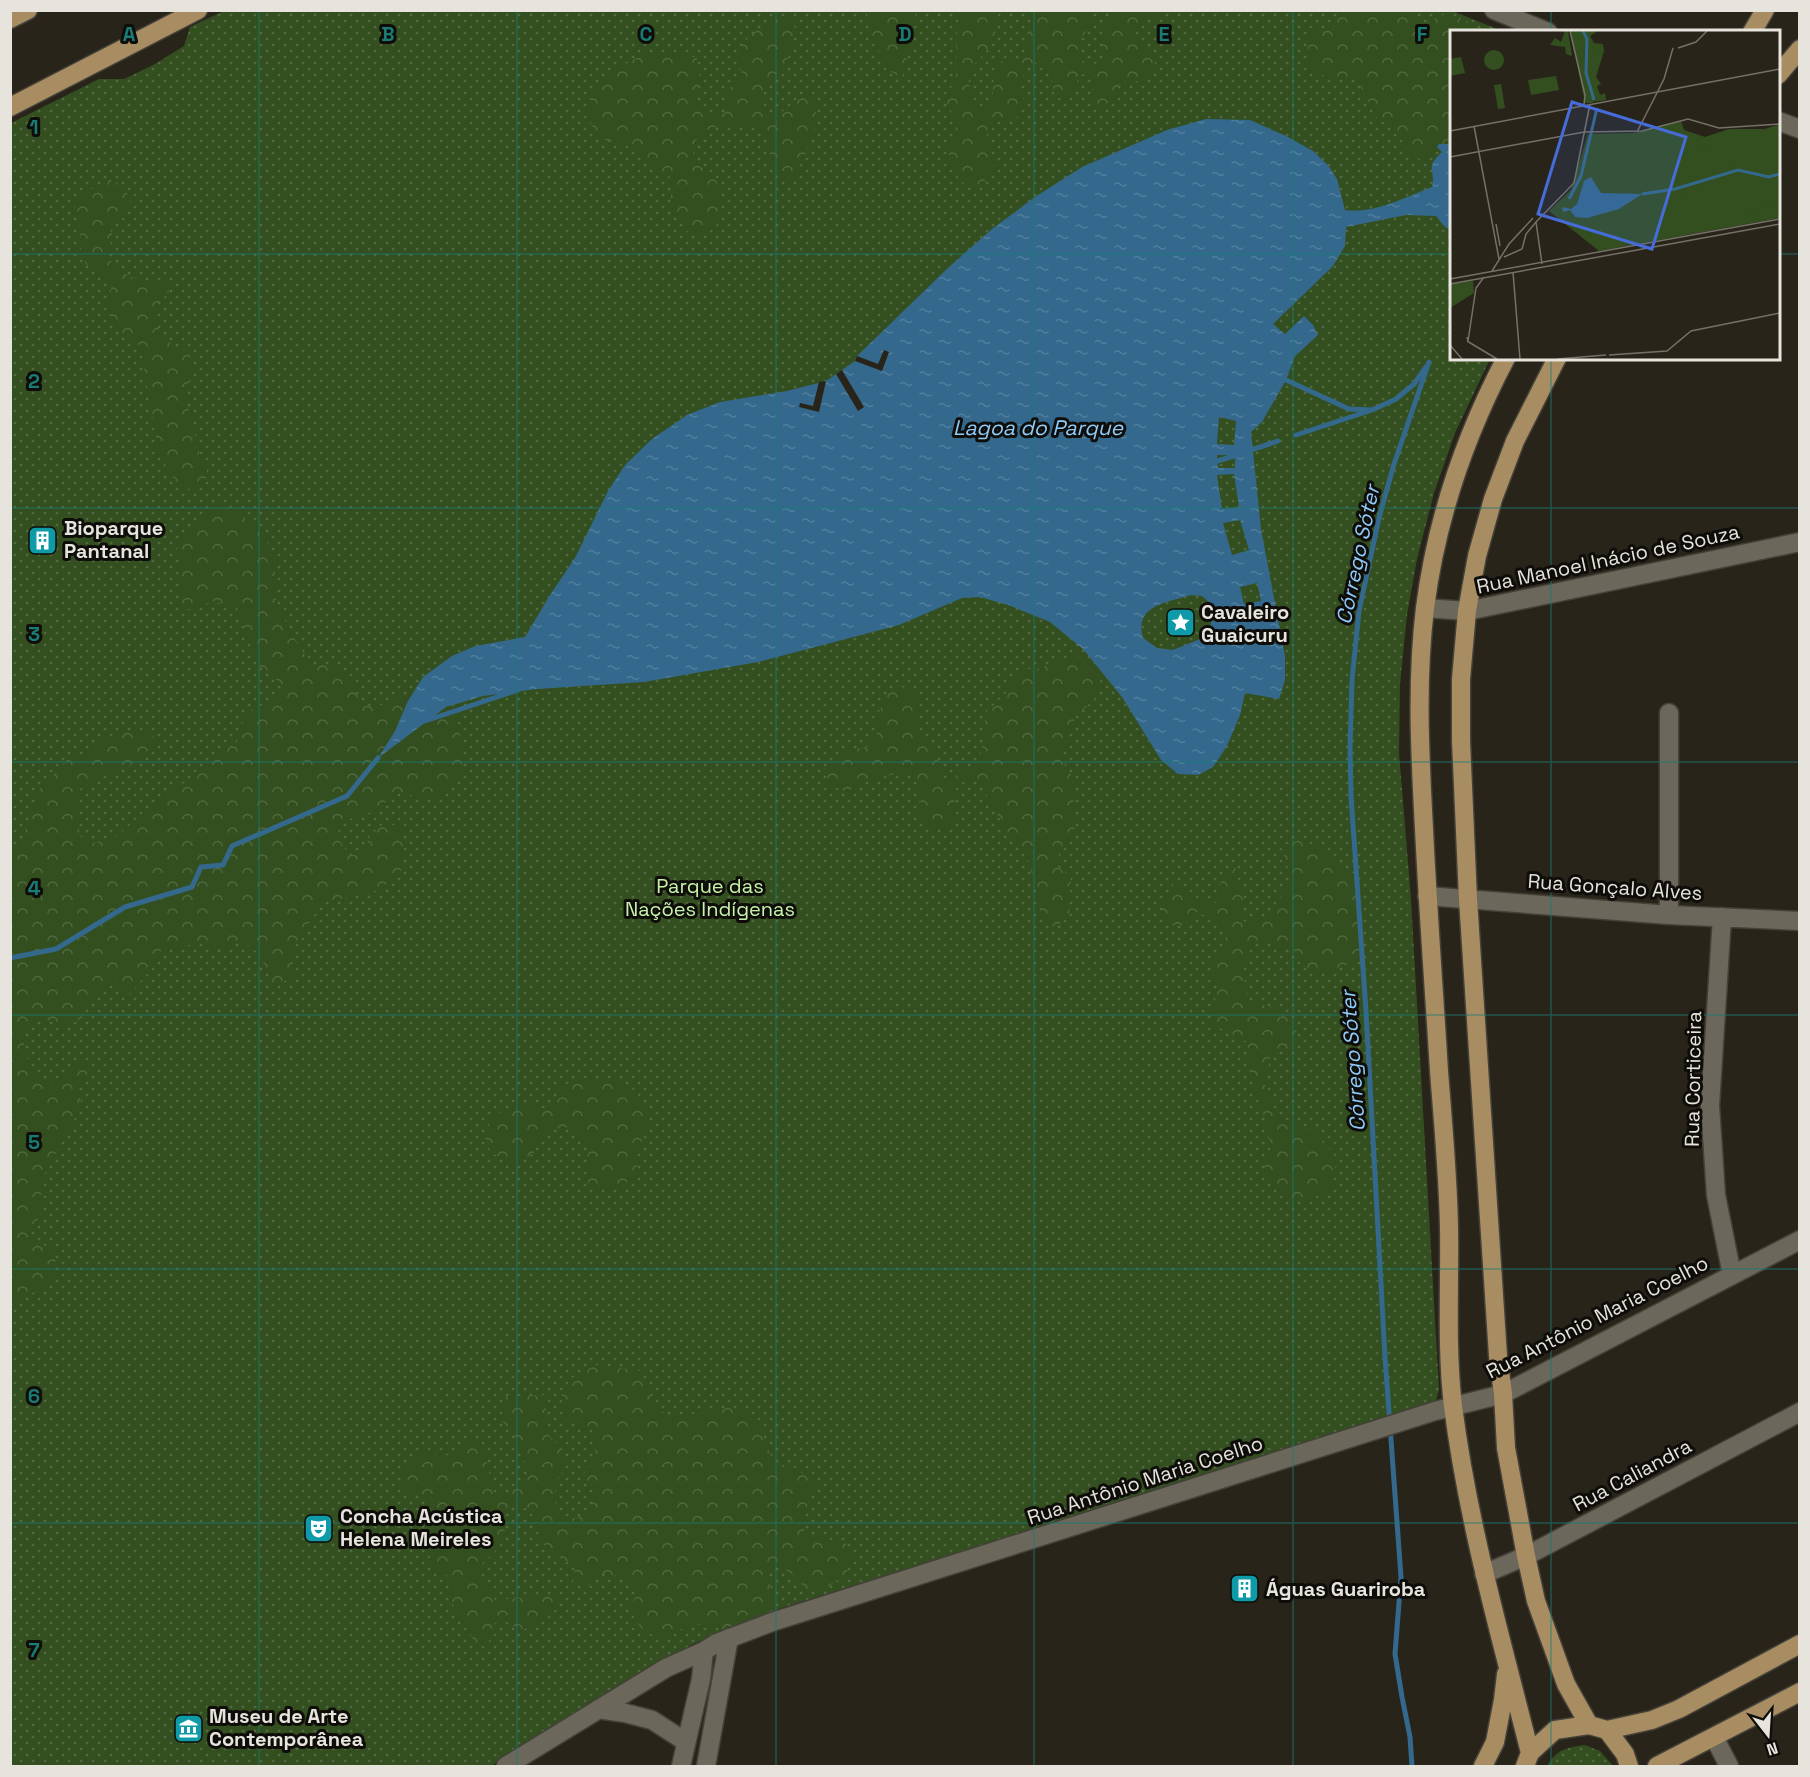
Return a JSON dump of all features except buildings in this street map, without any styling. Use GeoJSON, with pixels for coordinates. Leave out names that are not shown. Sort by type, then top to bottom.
{"type":"FeatureCollection","features":[{"type":"Feature","properties":{"kind":"main road"},"geometry":{"type":"LineString","coordinates":[[10,19],[28,10]]}},
{"type":"Feature","properties":{"kind":"main road"},"geometry":{"type":"LineString","coordinates":[[10,107],[198,10]]}},
{"type":"Feature","properties":{"kind":"main road"},"geometry":{"type":"LineString","coordinates":[[1753,30],[1766,10]]}},
{"type":"Feature","properties":{"kind":"main road"},"geometry":{"type":"LineString","coordinates":[[1780,74],[1800,49]]}},
{"type":"Feature","properties":{"kind":"main road"},"geometry":{"type":"LineString","coordinates":[[1505,360],[1472,432],[1450,493],[1425,608],[1418,700],[1427,896],[1449,1224],[1449,1358],[1473,1527],[1507,1663],[1528,1760]]}},
{"type":"Feature","properties":{"kind":"main road"},"geometry":{"type":"LineString","coordinates":[[1556,360],[1515,441],[1493,499],[1477,556],[1467,611],[1461,679],[1461,741],[1468,899],[1506,1448],[1536,1601],[1566,1684],[1589,1725]]}},
{"type":"Feature","properties":{"kind":"main road"},"geometry":{"type":"LineString","coordinates":[[1528,1760],[1555,1730],[1589,1725],[1607,1730],[1652,1720],[1679,1709],[1800,1644]]}},
{"type":"Feature","properties":{"kind":"main road"},"geometry":{"type":"LineString","coordinates":[[1483,1767],[1494,1742],[1503,1700],[1507,1663]]}},
{"type":"Feature","properties":{"kind":"main road"},"geometry":{"type":"LineString","coordinates":[[1658,1767],[1800,1692]]}},
{"type":"Feature","properties":{"kind":"main road"},"geometry":{"type":"LineString","coordinates":[[1607,1730],[1625,1754],[1629,1767]]}},
{"type":"Feature","properties":{"kind":"street"},"geometry":{"type":"LineString","coordinates":[[1494,10],[1543,30]]}},
{"type":"Feature","properties":{"kind":"street"},"geometry":{"type":"LineString","coordinates":[[1780,121],[1800,129]]}},
{"type":"Feature","properties":{"kind":"street","name":"Rua Manoel Inácio de Souza"},"geometry":{"type":"LineString","coordinates":[[1425,608],[1467,611],[1800,542]]}},
{"type":"Feature","properties":{"kind":"street"},"geometry":{"type":"LineString","coordinates":[[1669,915],[1670,713]]}},
{"type":"Feature","properties":{"kind":"street","name":"Rua Gonçalo Alves"},"geometry":{"type":"LineString","coordinates":[[1427,896],[1669,915],[1800,921]]}},
{"type":"Feature","properties":{"kind":"street","name":"Rua Corticeira"},"geometry":{"type":"LineString","coordinates":[[1722,917],[1710,1106],[1716,1194],[1732,1275]]}},
{"type":"Feature","properties":{"kind":"street","name":"Rua Antônio Maria Coelho"},"geometry":{"type":"LineString","coordinates":[[506,1767],[666,1668],[729,1638],[1363,1434],[1454,1406],[1503,1394],[1800,1240]]}},
{"type":"Feature","properties":{"kind":"street","name":"Rua Caliandra"},"geometry":{"type":"LineString","coordinates":[[1484,1574],[1526,1557],[1800,1412]]}},
{"type":"Feature","properties":{"kind":"street"},"geometry":{"type":"LineString","coordinates":[[706,1767],[729,1638]]}},
{"type":"Feature","properties":{"kind":"street"},"geometry":{"type":"LineString","coordinates":[[681,1767],[701,1679],[704,1651]]}},
{"type":"Feature","properties":{"kind":"street"},"geometry":{"type":"LineString","coordinates":[[598,1709],[652,1720],[686,1742]]}},
{"type":"Feature","properties":{"kind":"street"},"geometry":{"type":"LineString","coordinates":[[1714,1737],[1729,1767]]}},
{"type":"Feature","properties":{"kind":"green space","name":"Parque das Nações Indígenas"},"geometry":{"type":"Polygon","coordinates":[[[1450,10],[1500,30],[1450,30],[1450,360],[1490,360],[1455,433],[1434,493],[1417,559],[1407,615],[1400,684],[1399,753],[1411,899],[1439,1390],[1432,1405],[781,1608],[693,1644],[491,1766],[11,1766],[11,123],[99,79],[124,79],[155,64],[184,46],[190,27],[224,11],[1450,10]]]}},
{"type":"Feature","properties":{"kind":"green space"},"geometry":{"type":"Polygon","coordinates":[[[867,11],[915,11],[915,23],[902,78],[886,69],[868,25],[867,11]]]}},
{"type":"Feature","properties":{"kind":"green space"},"geometry":{"type":"Polygon","coordinates":[[[960,11],[999,11],[994,42],[968,72],[971,101],[980,109],[992,104],[995,62],[1013,61],[1026,54],[1032,11],[1082,11],[1096,18],[1079,41],[1080,60],[1093,64],[1103,62],[1102,29],[1119,11],[1171,11],[1134,24],[1136,36],[1153,51],[1156,70],[1139,81],[1119,82],[1116,98],[1098,113],[1089,100],[1096,76],[1079,74],[1075,91],[1055,100],[1051,72],[1039,61],[1026,69],[1020,84],[1024,101],[1017,118],[997,122],[987,130],[987,143],[996,162],[983,184],[965,185],[951,169],[948,148],[958,122],[944,100],[956,79],[957,28],[960,11]]]}},
{"type":"Feature","properties":{"kind":"green space"},"geometry":{"type":"Polygon","coordinates":[[[1338,11],[1417,11],[1420,25],[1448,13],[1471,23],[1473,30],[1450,30],[1450,145],[1439,144],[1421,160],[1409,153],[1395,127],[1378,120],[1357,80],[1323,75],[1311,68],[1306,62],[1311,28],[1334,28],[1338,11]]]}},
{"type":"Feature","properties":{"kind":"green space"},"geometry":{"type":"Polygon","coordinates":[[[787,15],[796,29],[791,53],[762,95],[760,109],[769,121],[810,91],[817,100],[815,125],[804,158],[794,176],[780,182],[770,160],[769,139],[749,124],[710,128],[695,141],[692,162],[713,174],[721,192],[718,223],[706,235],[686,231],[671,204],[671,178],[627,146],[597,137],[589,119],[591,94],[610,72],[641,56],[674,52],[697,58],[700,80],[696,100],[707,116],[725,113],[726,92],[743,75],[735,54],[757,30],[787,15]]]}},
{"type":"Feature","properties":{"kind":"green space"},"geometry":{"type":"Polygon","coordinates":[[[108,179],[124,186],[130,200],[127,217],[108,222],[113,237],[106,256],[121,271],[133,278],[166,282],[169,292],[155,306],[153,316],[162,338],[189,353],[193,365],[185,398],[195,430],[196,447],[207,464],[207,476],[201,487],[192,491],[177,483],[159,455],[140,346],[125,337],[114,322],[107,305],[111,293],[111,281],[90,269],[81,256],[80,221],[74,208],[77,199],[108,179]]]}},
{"type":"Feature","properties":{"kind":"green space"},"geometry":{"type":"Polygon","coordinates":[[[222,505],[237,510],[264,537],[274,554],[276,602],[294,638],[312,665],[333,665],[350,679],[359,699],[370,706],[382,705],[397,694],[408,701],[395,731],[379,757],[446,707],[458,722],[462,763],[458,781],[432,799],[399,793],[369,813],[353,817],[338,828],[340,842],[350,855],[364,854],[369,837],[385,822],[401,828],[404,846],[401,873],[379,890],[323,903],[299,937],[292,954],[295,979],[274,983],[258,953],[243,941],[221,950],[201,943],[161,950],[152,969],[127,996],[116,981],[91,1000],[80,1019],[67,1027],[52,1020],[30,1021],[22,1032],[26,1056],[38,1077],[53,1083],[76,1060],[90,1069],[78,1090],[82,1105],[42,1179],[40,1215],[29,1237],[54,1251],[56,1265],[51,1282],[22,1299],[11,1310],[10,860],[22,841],[38,791],[68,759],[89,753],[102,738],[130,731],[150,730],[155,741],[145,759],[98,778],[81,788],[76,799],[80,836],[90,844],[116,837],[172,787],[190,781],[219,750],[236,745],[246,712],[269,702],[282,688],[275,677],[257,665],[237,608],[212,601],[193,610],[182,608],[180,563],[176,550],[205,509],[222,505]]]}},
{"type":"Feature","properties":{"kind":"green space"},"geometry":{"type":"Polygon","coordinates":[[[1075,654],[1101,679],[1094,700],[1076,716],[1062,751],[1065,766],[1072,776],[1076,826],[1060,849],[1057,866],[1071,877],[1069,917],[1055,927],[1044,922],[1028,859],[1008,834],[979,781],[967,778],[954,791],[956,817],[942,830],[918,822],[920,792],[915,777],[902,772],[862,782],[847,792],[824,783],[834,762],[850,751],[867,747],[877,734],[875,720],[890,689],[907,687],[919,699],[917,729],[931,744],[945,779],[950,783],[962,769],[977,768],[983,743],[986,712],[1009,690],[1011,677],[1023,669],[1038,669],[1075,654]]]}},
{"type":"Feature","properties":{"kind":"green space"},"geometry":{"type":"Polygon","coordinates":[[[1301,839],[1328,854],[1344,870],[1356,874],[1362,958],[1327,974],[1301,966],[1294,950],[1266,942],[1254,943],[1241,967],[1250,1001],[1271,1007],[1295,1021],[1298,1040],[1288,1050],[1272,1049],[1265,1085],[1278,1116],[1318,1133],[1337,1159],[1331,1187],[1308,1202],[1281,1194],[1264,1168],[1271,1147],[1262,1108],[1253,1086],[1247,1042],[1212,1024],[1217,986],[1211,963],[1223,948],[1226,936],[1216,920],[1196,912],[1181,926],[1164,925],[1162,907],[1174,883],[1192,898],[1217,903],[1222,875],[1235,866],[1243,899],[1241,922],[1266,918],[1292,880],[1281,847],[1301,839]]]}},
{"type":"Feature","properties":{"kind":"green space"},"geometry":{"type":"Polygon","coordinates":[[[578,1077],[620,1082],[635,1091],[647,1107],[646,1133],[635,1154],[638,1172],[618,1190],[588,1186],[587,1143],[573,1127],[548,1132],[541,1139],[534,1153],[514,1163],[491,1153],[484,1135],[494,1115],[524,1104],[542,1109],[556,1103],[559,1089],[578,1077]]]}},
{"type":"Feature","properties":{"kind":"green space"},"geometry":{"type":"Polygon","coordinates":[[[596,1365],[640,1371],[656,1406],[670,1418],[726,1408],[745,1409],[756,1420],[774,1463],[794,1467],[815,1483],[806,1510],[804,1534],[846,1543],[852,1555],[846,1575],[821,1591],[806,1590],[796,1577],[775,1562],[766,1572],[776,1605],[771,1619],[734,1633],[690,1623],[663,1642],[641,1628],[629,1609],[638,1592],[624,1577],[603,1574],[585,1588],[573,1583],[575,1568],[543,1544],[531,1511],[516,1504],[505,1510],[505,1531],[501,1544],[478,1568],[495,1600],[562,1594],[553,1614],[521,1631],[501,1618],[493,1625],[487,1649],[473,1639],[449,1598],[449,1577],[429,1563],[434,1517],[430,1500],[404,1490],[402,1470],[421,1449],[442,1457],[461,1450],[468,1435],[481,1440],[495,1497],[508,1495],[529,1472],[513,1433],[501,1420],[505,1397],[545,1395],[548,1435],[563,1450],[565,1468],[556,1482],[555,1502],[564,1521],[588,1514],[595,1495],[583,1474],[595,1462],[596,1439],[590,1427],[567,1423],[561,1397],[570,1379],[596,1365]]]}},
{"type":"Feature","properties":{"kind":"green space"},"geometry":{"type":"Polygon","coordinates":[[[1585,1745],[1600,1751],[1613,1766],[1547,1766],[1554,1756],[1563,1750],[1585,1745]]]}},
{"type":"Feature","properties":{"kind":"water","name":"Lagoa do Parque"},"geometry":{"type":"Polygon","coordinates":[[[1206,119],[1250,120],[1313,151],[1328,165],[1337,179],[1345,210],[1356,211],[1401,200],[1432,187],[1433,162],[1442,152],[1437,147],[1439,144],[1450,145],[1450,230],[1436,216],[1406,215],[1346,227],[1345,246],[1333,266],[1273,324],[1285,334],[1304,316],[1313,325],[1318,335],[1295,356],[1286,380],[1262,422],[1251,432],[1261,529],[1285,656],[1285,680],[1279,699],[1245,693],[1240,715],[1227,746],[1213,767],[1198,775],[1178,774],[1161,760],[1122,697],[1083,649],[1050,622],[1008,605],[980,597],[962,598],[899,625],[758,662],[644,682],[537,689],[483,696],[446,707],[378,758],[423,677],[452,656],[475,646],[525,637],[575,558],[608,491],[625,465],[652,439],[687,415],[720,402],[787,391],[826,381],[855,361],[857,356],[949,267],[992,229],[1035,197],[1082,167],[1167,130],[1206,119]],[[1219,417],[1217,444],[1234,445],[1236,421],[1219,417]],[[1217,455],[1218,468],[1235,468],[1235,455],[1217,455]],[[1234,474],[1217,475],[1222,509],[1239,507],[1234,474]],[[1240,520],[1223,523],[1232,555],[1249,550],[1240,520]],[[1257,583],[1240,587],[1244,604],[1261,601],[1257,583]],[[1191,595],[1162,603],[1148,612],[1143,618],[1141,627],[1143,638],[1157,648],[1173,650],[1200,639],[1209,629],[1213,617],[1210,603],[1202,596],[1191,595]]]}},
{"type":"Feature","properties":{"kind":"pier"},"geometry":{"type":"Polygon","coordinates":[[[884,350],[889,352],[882,371],[855,361],[857,356],[878,364],[884,350]]]}},
{"type":"Feature","properties":{"kind":"pier"},"geometry":{"type":"Polygon","coordinates":[[[842,370],[864,407],[858,411],[836,374],[842,370]]]}},
{"type":"Feature","properties":{"kind":"pier"},"geometry":{"type":"Polygon","coordinates":[[[826,381],[819,412],[799,407],[800,403],[813,406],[819,382],[826,381]]]}},
{"type":"Feature","properties":{"kind":"waterway","name":"Córrego Sóter"},"geometry":{"type":"LineString","coordinates":[[1412,1766],[1410,1737],[1395,1654],[1401,1577],[1385,1357],[1366,1011],[1351,796],[1350,747],[1352,680],[1359,611],[1379,518],[1394,464],[1429,362]]}},
{"type":"Feature","properties":{"kind":"waterway"},"geometry":{"type":"LineString","coordinates":[[1286,380],[1349,409],[1372,410],[1396,399],[1414,384],[1426,367]]}},
{"type":"Feature","properties":{"kind":"waterway"},"geometry":{"type":"LineString","coordinates":[[1296,435],[1369,411]]}},
{"type":"Feature","properties":{"kind":"waterway"},"geometry":{"type":"LineString","coordinates":[[1248,451],[1278,441]]}},
{"type":"Feature","properties":{"kind":"waterway"},"geometry":{"type":"LineString","coordinates":[[1211,463],[1240,454]]}},
{"type":"Feature","properties":{"kind":"waterway"},"geometry":{"type":"LineString","coordinates":[[425,721],[518,690]]}},
{"type":"Feature","properties":{"kind":"waterway"},"geometry":{"type":"LineString","coordinates":[[10,958],[56,949],[125,907],[192,887],[201,867],[223,865],[232,846],[347,796],[378,758]]}},
{"type":"Feature","properties":{"kind":"place","name":"Bioparque Pantanal"},"geometry":{"type":"Point","coordinates":[43,540]}},
{"type":"Feature","properties":{"kind":"place","name":"Cavaleiro Guaicuru"},"geometry":{"type":"Point","coordinates":[1180,623]}},
{"type":"Feature","properties":{"kind":"place","name":"Concha Acústica Helena Meireles"},"geometry":{"type":"Point","coordinates":[319,1528]}},
{"type":"Feature","properties":{"kind":"place","name":"Águas Guariroba"},"geometry":{"type":"Point","coordinates":[1245,1589]}},
{"type":"Feature","properties":{"kind":"place","name":"Museu de Arte Contemporânea"},"geometry":{"type":"Point","coordinates":[188,1728]}}]}
